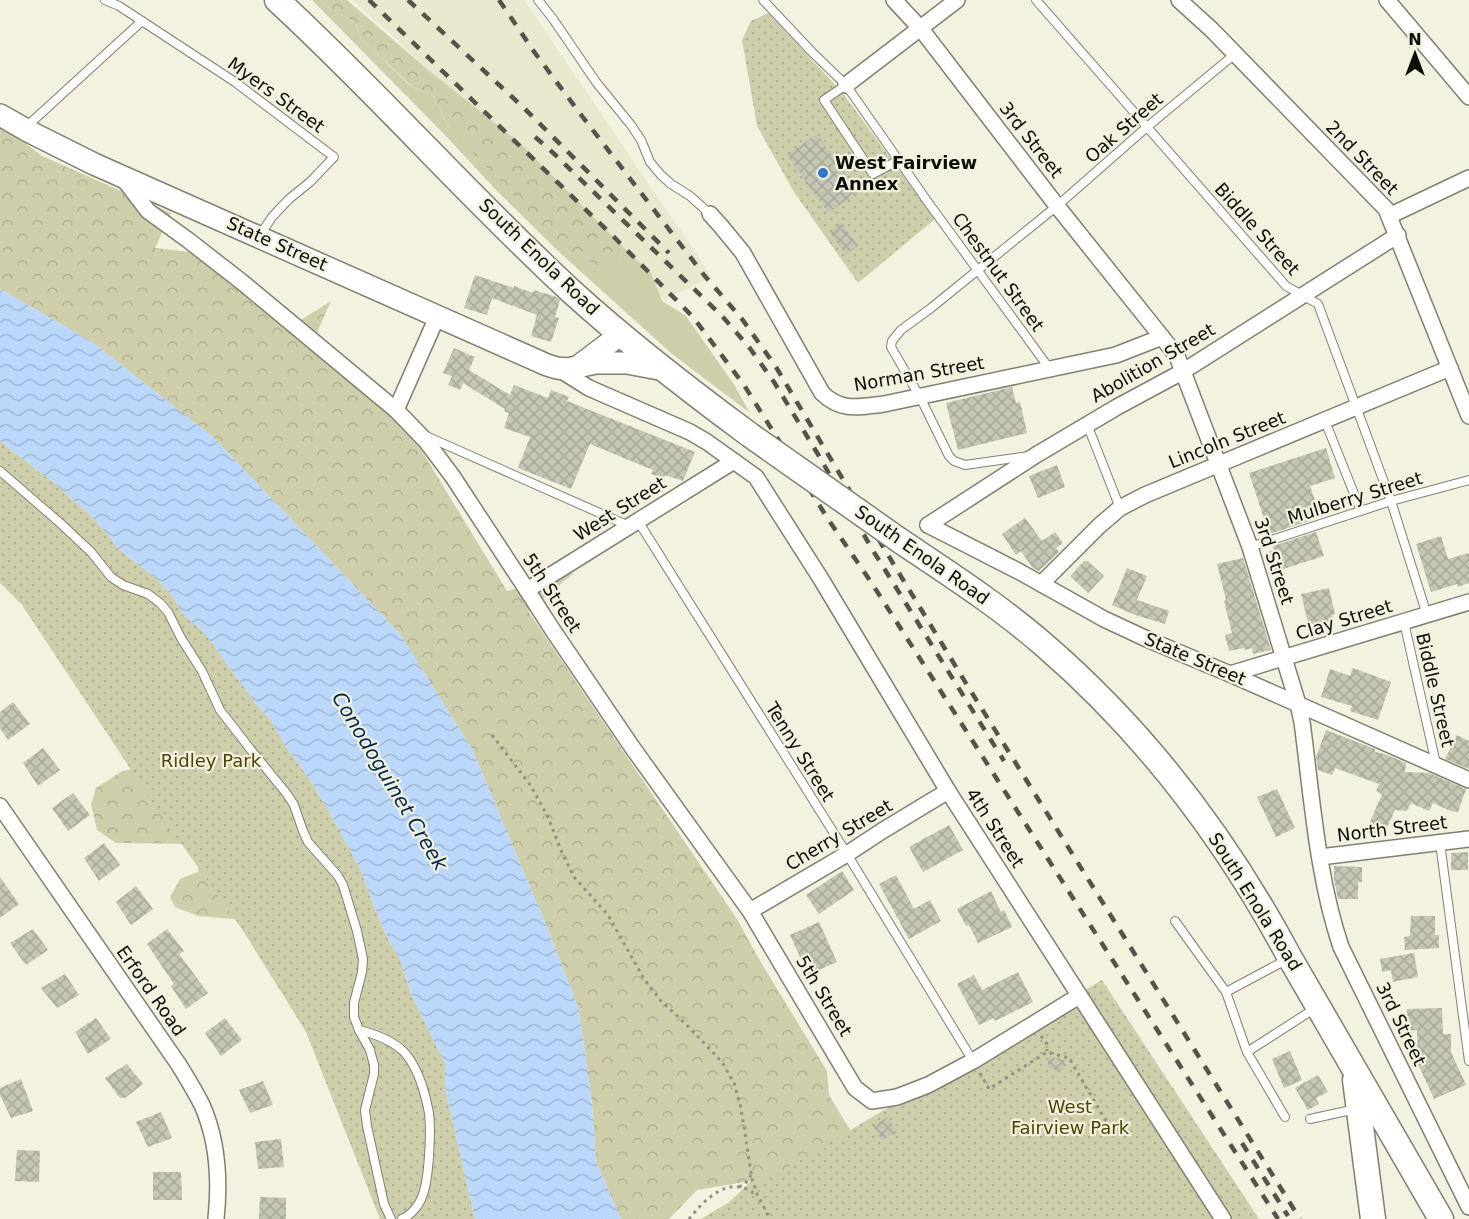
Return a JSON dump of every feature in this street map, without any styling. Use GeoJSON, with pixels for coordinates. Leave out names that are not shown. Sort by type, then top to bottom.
{"type":"FeatureCollection","features":[{"type":"Feature","properties":{"kind":"main road","name":"South Enola Road"},"geometry":{"type":"LineString","coordinates":[[277,0],[526,248],[573,293],[621,334],[664,370],[750,435],[1007,615],[1079,676],[1113,709],[1209,827],[1271,922],[1441,1219]]}},
{"type":"Feature","properties":{"kind":"main road","name":"State Street"},"geometry":{"type":"LineString","coordinates":[[0,115],[94,164],[547,365],[567,367],[596,363],[627,363],[664,370]]}},
{"type":"Feature","properties":{"kind":"main road"},"geometry":{"type":"LineString","coordinates":[[567,367],[588,360],[621,334]]}},
{"type":"Feature","properties":{"kind":"main road"},"geometry":{"type":"LineString","coordinates":[[1354,1069],[1373,1219]]}},
{"type":"Feature","properties":{"kind":"street","name":"3rd Street"},"geometry":{"type":"LineString","coordinates":[[894,0],[921,29],[1057,206],[1177,356],[1250,547],[1298,704],[1329,909],[1341,947],[1469,1207]]}},
{"type":"Feature","properties":{"kind":"street"},"geometry":{"type":"LineString","coordinates":[[846,85],[957,0]]}},
{"type":"Feature","properties":{"kind":"street","name":"2nd Street"},"geometry":{"type":"LineString","coordinates":[[1179,0],[1386,209],[1469,416]]}},
{"type":"Feature","properties":{"kind":"street"},"geometry":{"type":"LineString","coordinates":[[1387,0],[1469,97]]}},
{"type":"Feature","properties":{"kind":"street","name":"5th Street"},"geometry":{"type":"LineString","coordinates":[[120,175],[148,211],[242,282],[396,410],[419,433],[453,477],[632,747],[750,911],[855,1088],[872,1101],[897,1097],[928,1085],[974,1061]]}},
{"type":"Feature","properties":{"kind":"street"},"geometry":{"type":"LineString","coordinates":[[1389,216],[1469,178]]}},
{"type":"Feature","properties":{"kind":"street","name":"Norman Street"},"geometry":{"type":"LineString","coordinates":[[710,214],[742,254],[822,393],[830,401],[840,406],[858,407],[920,397],[1116,355],[1162,337]]}},
{"type":"Feature","properties":{"kind":"street","name":"Abolition Street"},"geometry":{"type":"LineString","coordinates":[[928,525],[1087,424],[1182,372],[1398,235]]}},
{"type":"Feature","properties":{"kind":"street"},"geometry":{"type":"LineString","coordinates":[[396,410],[437,316]]}},
{"type":"Feature","properties":{"kind":"street","name":"State Street"},"geometry":{"type":"LineString","coordinates":[[567,367],[589,388],[690,432],[734,461]]}},
{"type":"Feature","properties":{"kind":"street","name":"Lincoln Street"},"geometry":{"type":"LineString","coordinates":[[1041,584],[1119,508],[1218,464],[1450,368]]}},
{"type":"Feature","properties":{"kind":"street","name":"West Street"},"geometry":{"type":"LineString","coordinates":[[527,590],[734,461]]}},
{"type":"Feature","properties":{"kind":"street","name":"4th Street"},"geometry":{"type":"LineString","coordinates":[[734,461],[756,477],[760,483],[821,579],[948,791],[1223,1219]]}},
{"type":"Feature","properties":{"kind":"street","name":"State Street"},"geometry":{"type":"LineString","coordinates":[[928,525],[1104,619],[1469,780]]}},
{"type":"Feature","properties":{"kind":"street","name":"Clay Street"},"geometry":{"type":"LineString","coordinates":[[1230,674],[1469,602]]}},
{"type":"Feature","properties":{"kind":"street","name":"Cherry Street"},"geometry":{"type":"LineString","coordinates":[[750,911],[948,791]]}},
{"type":"Feature","properties":{"kind":"street","name":"Erford Road"},"geometry":{"type":"LineString","coordinates":[[0,806],[194,1091],[207,1117],[213,1138],[217,1165],[216,1219]]}},
{"type":"Feature","properties":{"kind":"street","name":"North Street"},"geometry":{"type":"LineString","coordinates":[[1320,857],[1469,839]]}},
{"type":"Feature","properties":{"kind":"street"},"geometry":{"type":"LineString","coordinates":[[974,1061],[1079,996]]}},
{"type":"Feature","properties":{"kind":"lane","name":"Myers Street"},"geometry":{"type":"LineString","coordinates":[[105,0],[119,6],[235,82],[334,157],[310,182],[289,199],[272,217],[259,236]]}},
{"type":"Feature","properties":{"kind":"lane"},"geometry":{"type":"LineString","coordinates":[[538,0],[596,82],[631,125],[641,140],[650,162],[671,184],[690,196],[710,214]]}},
{"type":"Feature","properties":{"kind":"lane","name":"Chestnut Street"},"geometry":{"type":"LineString","coordinates":[[763,0],[846,85],[1049,368]]}},
{"type":"Feature","properties":{"kind":"lane","name":"Biddle Street"},"geometry":{"type":"LineString","coordinates":[[1036,0],[1286,286],[1317,304],[1391,501],[1427,615]]}},
{"type":"Feature","properties":{"kind":"lane"},"geometry":{"type":"LineString","coordinates":[[24,129],[142,21]]}},
{"type":"Feature","properties":{"kind":"lane","name":"Oak Street"},"geometry":{"type":"LineString","coordinates":[[920,397],[891,347],[892,341],[901,330],[932,308],[1057,206],[1146,127],[1235,54]]}},
{"type":"Feature","properties":{"kind":"lane"},"geometry":{"type":"LineString","coordinates":[[846,85],[824,100],[873,174],[898,160]]}},
{"type":"Feature","properties":{"kind":"lane"},"geometry":{"type":"LineString","coordinates":[[920,397],[949,456],[954,461],[965,465],[1036,455]]}},
{"type":"Feature","properties":{"kind":"lane"},"geometry":{"type":"LineString","coordinates":[[1325,420],[1361,511]]}},
{"type":"Feature","properties":{"kind":"lane"},"geometry":{"type":"LineString","coordinates":[[1087,424],[1119,508]]}},
{"type":"Feature","properties":{"kind":"lane"},"geometry":{"type":"LineString","coordinates":[[419,433],[633,524]]}},
{"type":"Feature","properties":{"kind":"lane"},"geometry":{"type":"LineString","coordinates":[[0,471],[91,552],[111,578],[148,594],[168,612],[202,671],[220,710],[287,794],[294,805],[308,842],[338,876],[343,885],[363,959],[354,1003],[354,1017],[370,1050],[374,1065],[365,1110],[367,1126],[384,1204],[391,1219]]}},
{"type":"Feature","properties":{"kind":"lane","name":"Mulberry Street"},"geometry":{"type":"LineString","coordinates":[[1250,547],[1391,501],[1469,480]]}},
{"type":"Feature","properties":{"kind":"lane","name":"Tenny Street"},"geometry":{"type":"LineString","coordinates":[[633,524],[847,854],[974,1061]]}},
{"type":"Feature","properties":{"kind":"lane","name":"Biddle Street"},"geometry":{"type":"LineString","coordinates":[[1404,622],[1437,765]]}},
{"type":"Feature","properties":{"kind":"lane"},"geometry":{"type":"LineString","coordinates":[[1440,842],[1467,1029],[1469,1061]]}},
{"type":"Feature","properties":{"kind":"lane"},"geometry":{"type":"LineString","coordinates":[[1175,921],[1226,992],[1247,1052],[1285,1117]]}},
{"type":"Feature","properties":{"kind":"lane"},"geometry":{"type":"LineString","coordinates":[[1226,992],[1290,958]]}},
{"type":"Feature","properties":{"kind":"lane"},"geometry":{"type":"LineString","coordinates":[[1247,1052],[1318,1006]]}},
{"type":"Feature","properties":{"kind":"lane"},"geometry":{"type":"LineString","coordinates":[[359,1030],[384,1038],[405,1053],[415,1068],[428,1109],[428,1166],[424,1191],[413,1212],[402,1219]]}},
{"type":"Feature","properties":{"kind":"lane"},"geometry":{"type":"LineString","coordinates":[[1310,1119],[1359,1108]]}},
{"type":"Feature","properties":{"kind":"path"},"geometry":{"type":"LineString","coordinates":[[492,735],[531,786],[548,817],[574,877],[608,915],[644,979],[661,1001],[687,1024],[722,1062],[734,1083],[741,1108],[751,1172],[757,1194],[770,1219]]}},
{"type":"Feature","properties":{"kind":"path"},"geometry":{"type":"LineString","coordinates":[[974,1061],[989,1089],[1047,1052],[1069,1058],[1106,1121]]}},
{"type":"Feature","properties":{"kind":"path"},"geometry":{"type":"LineString","coordinates":[[734,1188],[745,1184],[751,1172]]}},
{"type":"Feature","properties":{"kind":"path"},"geometry":{"type":"LineString","coordinates":[[689,1219],[700,1205],[724,1188],[745,1188],[761,1201]]}},
{"type":"Feature","properties":{"kind":"shaded area"},"geometry":{"type":"Polygon","coordinates":[[[352,0],[524,0],[712,277],[664,300],[397,40],[352,0]]]}},
{"type":"Feature","properties":{"kind":"green space"},"geometry":{"type":"Polygon","coordinates":[[[312,0],[320,0],[356,23],[360,38],[412,87],[433,95],[449,128],[619,262],[623,247],[651,273],[662,301],[686,316],[733,383],[750,413],[672,354],[558,251],[312,0]]]}},
{"type":"Feature","properties":{"kind":"green space"},"geometry":{"type":"Polygon","coordinates":[[[320,0],[347,0],[427,69],[521,144],[623,247],[619,262],[601,267],[567,251],[449,128],[433,95],[413,87],[360,38],[356,23],[320,0]]]}},
{"type":"Feature","properties":{"kind":"green space"},"geometry":{"type":"Polygon","coordinates":[[[768,13],[842,92],[935,219],[858,283],[794,192],[757,126],[742,40],[751,21],[768,13]]]}},
{"type":"Feature","properties":{"kind":"green space"},"geometry":{"type":"Polygon","coordinates":[[[0,123],[42,156],[171,213],[155,248],[206,254],[285,330],[331,301],[312,344],[409,430],[507,591],[574,573],[528,611],[737,919],[827,1071],[829,1095],[852,1133],[712,1219],[751,1181],[697,1190],[669,1219],[621,1219],[596,1162],[592,1104],[579,1010],[549,932],[472,749],[400,634],[213,437],[92,342],[0,289],[0,123]]]}},
{"type":"Feature","properties":{"kind":"green space","name":"Ridley Park"},"geometry":{"type":"Polygon","coordinates":[[[0,441],[54,483],[88,513],[117,548],[157,579],[174,598],[184,616],[203,631],[269,718],[310,780],[360,869],[379,919],[400,959],[411,994],[445,1063],[445,1088],[475,1219],[380,1219],[306,1032],[242,929],[161,815],[22,605],[0,583],[0,441]]]}},
{"type":"Feature","properties":{"kind":"green space"},"geometry":{"type":"Polygon","coordinates":[[[148,766],[244,920],[198,916],[175,907],[170,897],[180,879],[198,872],[197,859],[188,844],[116,843],[97,830],[91,804],[96,788],[122,771],[148,766]]]}},
{"type":"Feature","properties":{"kind":"green space","name":"West Fairview Park"},"geometry":{"type":"Polygon","coordinates":[[[1102,980],[1259,1219],[701,1219],[1102,980]]]}},
{"type":"Feature","properties":{"kind":"water","name":"Conodoguinet Creek"},"geometry":{"type":"Polygon","coordinates":[[[0,289],[92,342],[213,437],[400,634],[472,749],[549,932],[579,1010],[592,1104],[596,1162],[621,1219],[475,1219],[445,1088],[445,1063],[411,994],[400,959],[379,919],[360,869],[310,780],[269,718],[203,631],[184,616],[174,598],[157,579],[117,548],[88,513],[54,483],[0,441],[0,289]]]}},
{"type":"Feature","properties":{"kind":"building","name":"West Fairview Annex"},"geometry":{"type":"Polygon","coordinates":[[[817,134],[858,192],[828,213],[787,155],[817,134]]]}},
{"type":"Feature","properties":{"kind":"building"},"geometry":{"type":"Polygon","coordinates":[[[842,222],[858,246],[846,255],[829,231],[842,222]]]}},
{"type":"Feature","properties":{"kind":"building"},"geometry":{"type":"Polygon","coordinates":[[[475,275],[514,288],[514,286],[533,293],[534,290],[557,297],[560,300],[555,317],[559,318],[551,342],[531,336],[537,315],[492,298],[487,315],[464,308],[475,275]]]}},
{"type":"Feature","properties":{"kind":"building"},"geometry":{"type":"Polygon","coordinates":[[[454,348],[475,357],[469,370],[510,395],[514,385],[548,398],[551,390],[569,397],[567,401],[695,452],[683,481],[665,475],[664,478],[651,474],[653,470],[590,444],[571,489],[518,468],[530,437],[504,428],[509,413],[504,411],[505,409],[463,383],[460,390],[448,385],[452,376],[443,373],[454,348]]]}},
{"type":"Feature","properties":{"kind":"building"},"geometry":{"type":"Polygon","coordinates":[[[1012,387],[1016,403],[1020,402],[1027,433],[958,450],[946,403],[1012,387]]]}},
{"type":"Feature","properties":{"kind":"building"},"geometry":{"type":"Polygon","coordinates":[[[1326,448],[1335,478],[1310,486],[1320,515],[1311,518],[1312,520],[1269,534],[1249,473],[1326,448]]]}},
{"type":"Feature","properties":{"kind":"building"},"geometry":{"type":"Polygon","coordinates":[[[1057,465],[1065,487],[1038,498],[1029,476],[1057,465]]]}},
{"type":"Feature","properties":{"kind":"building"},"geometry":{"type":"Polygon","coordinates":[[[1025,518],[1042,541],[1055,532],[1063,543],[1056,548],[1059,552],[1039,571],[1033,568],[1021,551],[1016,555],[1002,534],[1025,518]]]}},
{"type":"Feature","properties":{"kind":"building"},"geometry":{"type":"Polygon","coordinates":[[[1316,532],[1324,556],[1274,572],[1267,552],[1274,550],[1273,546],[1316,532]]]}},
{"type":"Feature","properties":{"kind":"building"},"geometry":{"type":"Polygon","coordinates":[[[1441,536],[1448,559],[1469,553],[1469,583],[1431,592],[1416,544],[1441,536]]]}},
{"type":"Feature","properties":{"kind":"building"},"geometry":{"type":"Polygon","coordinates":[[[1243,558],[1271,650],[1253,654],[1252,648],[1229,651],[1225,635],[1232,633],[1217,564],[1243,558]]]}},
{"type":"Feature","properties":{"kind":"building"},"geometry":{"type":"Polygon","coordinates":[[[1084,561],[1088,561],[1104,576],[1088,593],[1070,576],[1084,561]]]}},
{"type":"Feature","properties":{"kind":"building"},"geometry":{"type":"Polygon","coordinates":[[[1127,568],[1147,576],[1137,600],[1169,611],[1165,624],[1112,605],[1127,568]]]}},
{"type":"Feature","properties":{"kind":"building"},"geometry":{"type":"Polygon","coordinates":[[[1329,588],[1335,614],[1332,615],[1334,625],[1310,631],[1301,594],[1329,588]]]}},
{"type":"Feature","properties":{"kind":"building"},"geometry":{"type":"Polygon","coordinates":[[[1353,668],[1391,682],[1378,720],[1350,711],[1352,706],[1321,697],[1330,669],[1350,676],[1353,668]]]}},
{"type":"Feature","properties":{"kind":"building"},"geometry":{"type":"Polygon","coordinates":[[[13,702],[30,724],[8,740],[0,728],[0,712],[13,702]]]}},
{"type":"Feature","properties":{"kind":"building"},"geometry":{"type":"Polygon","coordinates":[[[1326,730],[1406,763],[1405,772],[1429,773],[1466,789],[1458,812],[1433,803],[1429,811],[1411,803],[1407,811],[1395,810],[1384,834],[1374,833],[1367,829],[1382,794],[1376,791],[1379,784],[1335,768],[1332,775],[1318,770],[1316,757],[1326,730]]]}},
{"type":"Feature","properties":{"kind":"building"},"geometry":{"type":"Polygon","coordinates":[[[1457,735],[1469,741],[1469,769],[1445,759],[1457,735]]]}},
{"type":"Feature","properties":{"kind":"building"},"geometry":{"type":"Polygon","coordinates":[[[43,748],[60,770],[38,786],[23,763],[43,748]]]}},
{"type":"Feature","properties":{"kind":"building"},"geometry":{"type":"Polygon","coordinates":[[[1277,789],[1295,828],[1276,837],[1257,797],[1277,789]]]}},
{"type":"Feature","properties":{"kind":"building"},"geometry":{"type":"Polygon","coordinates":[[[73,793],[90,815],[68,831],[52,808],[73,793]]]}},
{"type":"Feature","properties":{"kind":"building"},"geometry":{"type":"Polygon","coordinates":[[[949,825],[963,850],[923,872],[909,847],[949,825]]]}},
{"type":"Feature","properties":{"kind":"building"},"geometry":{"type":"Polygon","coordinates":[[[104,843],[120,865],[99,881],[84,858],[104,843]]]}},
{"type":"Feature","properties":{"kind":"building"},"geometry":{"type":"Polygon","coordinates":[[[1468,852],[1468,870],[1451,870],[1451,853],[1468,852]]]}},
{"type":"Feature","properties":{"kind":"building"},"geometry":{"type":"Polygon","coordinates":[[[1334,866],[1362,867],[1362,882],[1358,882],[1358,899],[1338,899],[1334,866]]]}},
{"type":"Feature","properties":{"kind":"building"},"geometry":{"type":"Polygon","coordinates":[[[842,871],[854,890],[819,914],[806,895],[842,871]]]}},
{"type":"Feature","properties":{"kind":"building"},"geometry":{"type":"Polygon","coordinates":[[[896,875],[914,909],[930,900],[941,921],[909,939],[879,884],[896,875]]]}},
{"type":"Feature","properties":{"kind":"building"},"geometry":{"type":"Polygon","coordinates":[[[0,877],[19,904],[0,918],[0,877]]]}},
{"type":"Feature","properties":{"kind":"building"},"geometry":{"type":"Polygon","coordinates":[[[136,886],[153,909],[131,925],[116,902],[136,886]]]}},
{"type":"Feature","properties":{"kind":"building"},"geometry":{"type":"Polygon","coordinates":[[[991,891],[1001,912],[1004,910],[1012,927],[978,943],[969,925],[966,926],[957,909],[991,891]]]}},
{"type":"Feature","properties":{"kind":"building"},"geometry":{"type":"Polygon","coordinates":[[[1411,916],[1435,916],[1435,935],[1439,935],[1439,948],[1405,950],[1404,937],[1410,936],[1411,916]]]}},
{"type":"Feature","properties":{"kind":"building"},"geometry":{"type":"Polygon","coordinates":[[[819,922],[837,962],[808,975],[790,935],[819,922]]]}},
{"type":"Feature","properties":{"kind":"building"},"geometry":{"type":"Polygon","coordinates":[[[33,929],[48,950],[26,965],[10,943],[33,929]]]}},
{"type":"Feature","properties":{"kind":"building"},"geometry":{"type":"Polygon","coordinates":[[[167,929],[184,951],[179,954],[208,993],[186,1009],[171,986],[174,984],[147,944],[167,929]]]}},
{"type":"Feature","properties":{"kind":"building"},"geometry":{"type":"Polygon","coordinates":[[[1414,953],[1418,977],[1393,982],[1391,970],[1382,972],[1380,959],[1414,953]]]}},
{"type":"Feature","properties":{"kind":"building"},"geometry":{"type":"Polygon","coordinates":[[[1018,972],[1033,1002],[995,1021],[994,1018],[979,1025],[957,984],[974,975],[982,990],[1018,972]]]}},
{"type":"Feature","properties":{"kind":"building"},"geometry":{"type":"Polygon","coordinates":[[[65,974],[79,995],[57,1008],[41,988],[65,974]]]}},
{"type":"Feature","properties":{"kind":"building"},"geometry":{"type":"Polygon","coordinates":[[[1442,1008],[1443,1034],[1451,1034],[1451,1052],[1466,1085],[1434,1099],[1418,1064],[1417,1030],[1407,1031],[1407,1009],[1442,1008]]]}},
{"type":"Feature","properties":{"kind":"building"},"geometry":{"type":"Polygon","coordinates":[[[96,1018],[111,1039],[88,1054],[75,1032],[96,1018]]]}},
{"type":"Feature","properties":{"kind":"building"},"geometry":{"type":"Polygon","coordinates":[[[225,1018],[242,1040],[221,1056],[205,1033],[225,1018]]]}},
{"type":"Feature","properties":{"kind":"building"},"geometry":{"type":"Polygon","coordinates":[[[1290,1051],[1302,1080],[1284,1088],[1272,1059],[1290,1051]]]}},
{"type":"Feature","properties":{"kind":"building"},"geometry":{"type":"Polygon","coordinates":[[[1049,1056],[1065,1060],[1062,1071],[1047,1068],[1049,1056]]]}},
{"type":"Feature","properties":{"kind":"building"},"geometry":{"type":"Polygon","coordinates":[[[127,1064],[143,1084],[125,1098],[120,1098],[105,1078],[127,1064]]]}},
{"type":"Feature","properties":{"kind":"building"},"geometry":{"type":"Polygon","coordinates":[[[1318,1075],[1328,1092],[1316,1098],[1319,1104],[1308,1110],[1295,1088],[1318,1075]]]}},
{"type":"Feature","properties":{"kind":"building"},"geometry":{"type":"Polygon","coordinates":[[[21,1079],[33,1111],[11,1118],[0,1095],[0,1088],[21,1079]]]}},
{"type":"Feature","properties":{"kind":"building"},"geometry":{"type":"Polygon","coordinates":[[[263,1081],[273,1105],[250,1113],[239,1090],[263,1081]]]}},
{"type":"Feature","properties":{"kind":"building"},"geometry":{"type":"Polygon","coordinates":[[[161,1112],[172,1138],[148,1147],[136,1122],[161,1112]]]}},
{"type":"Feature","properties":{"kind":"building"},"geometry":{"type":"Polygon","coordinates":[[[888,1117],[897,1132],[882,1141],[873,1126],[888,1117]]]}},
{"type":"Feature","properties":{"kind":"building"},"geometry":{"type":"Polygon","coordinates":[[[281,1139],[284,1167],[258,1169],[255,1142],[281,1139]]]}},
{"type":"Feature","properties":{"kind":"building"},"geometry":{"type":"Polygon","coordinates":[[[17,1150],[40,1151],[39,1182],[15,1181],[17,1150]]]}},
{"type":"Feature","properties":{"kind":"building"},"geometry":{"type":"Polygon","coordinates":[[[153,1172],[181,1172],[182,1200],[153,1200],[153,1172]]]}},
{"type":"Feature","properties":{"kind":"building"},"geometry":{"type":"Polygon","coordinates":[[[260,1197],[286,1198],[286,1219],[259,1219],[260,1197]]]}},
{"type":"Feature","properties":{"kind":"railway"},"geometry":{"type":"LineString","coordinates":[[369,0],[614,237],[693,317],[744,385],[1278,1219]]}},
{"type":"Feature","properties":{"kind":"railway"},"geometry":{"type":"LineString","coordinates":[[408,0],[525,109],[669,253]]}},
{"type":"Feature","properties":{"kind":"railway"},"geometry":{"type":"LineString","coordinates":[[499,0],[582,116],[704,275],[742,319],[776,367],[967,685],[1300,1219]]}},
{"type":"Feature","properties":{"kind":"railway"},"geometry":{"type":"LineString","coordinates":[[535,137],[722,316],[749,347],[774,382],[872,549],[1004,761]]}},
{"type":"Feature","properties":{"kind":"railway"},"geometry":{"type":"LineString","coordinates":[[1242,1143],[1288,1216]]}},
{"type":"Feature","properties":{"kind":"place","name":"West Fairview Annex"},"geometry":{"type":"Point","coordinates":[823,173]}}]}
